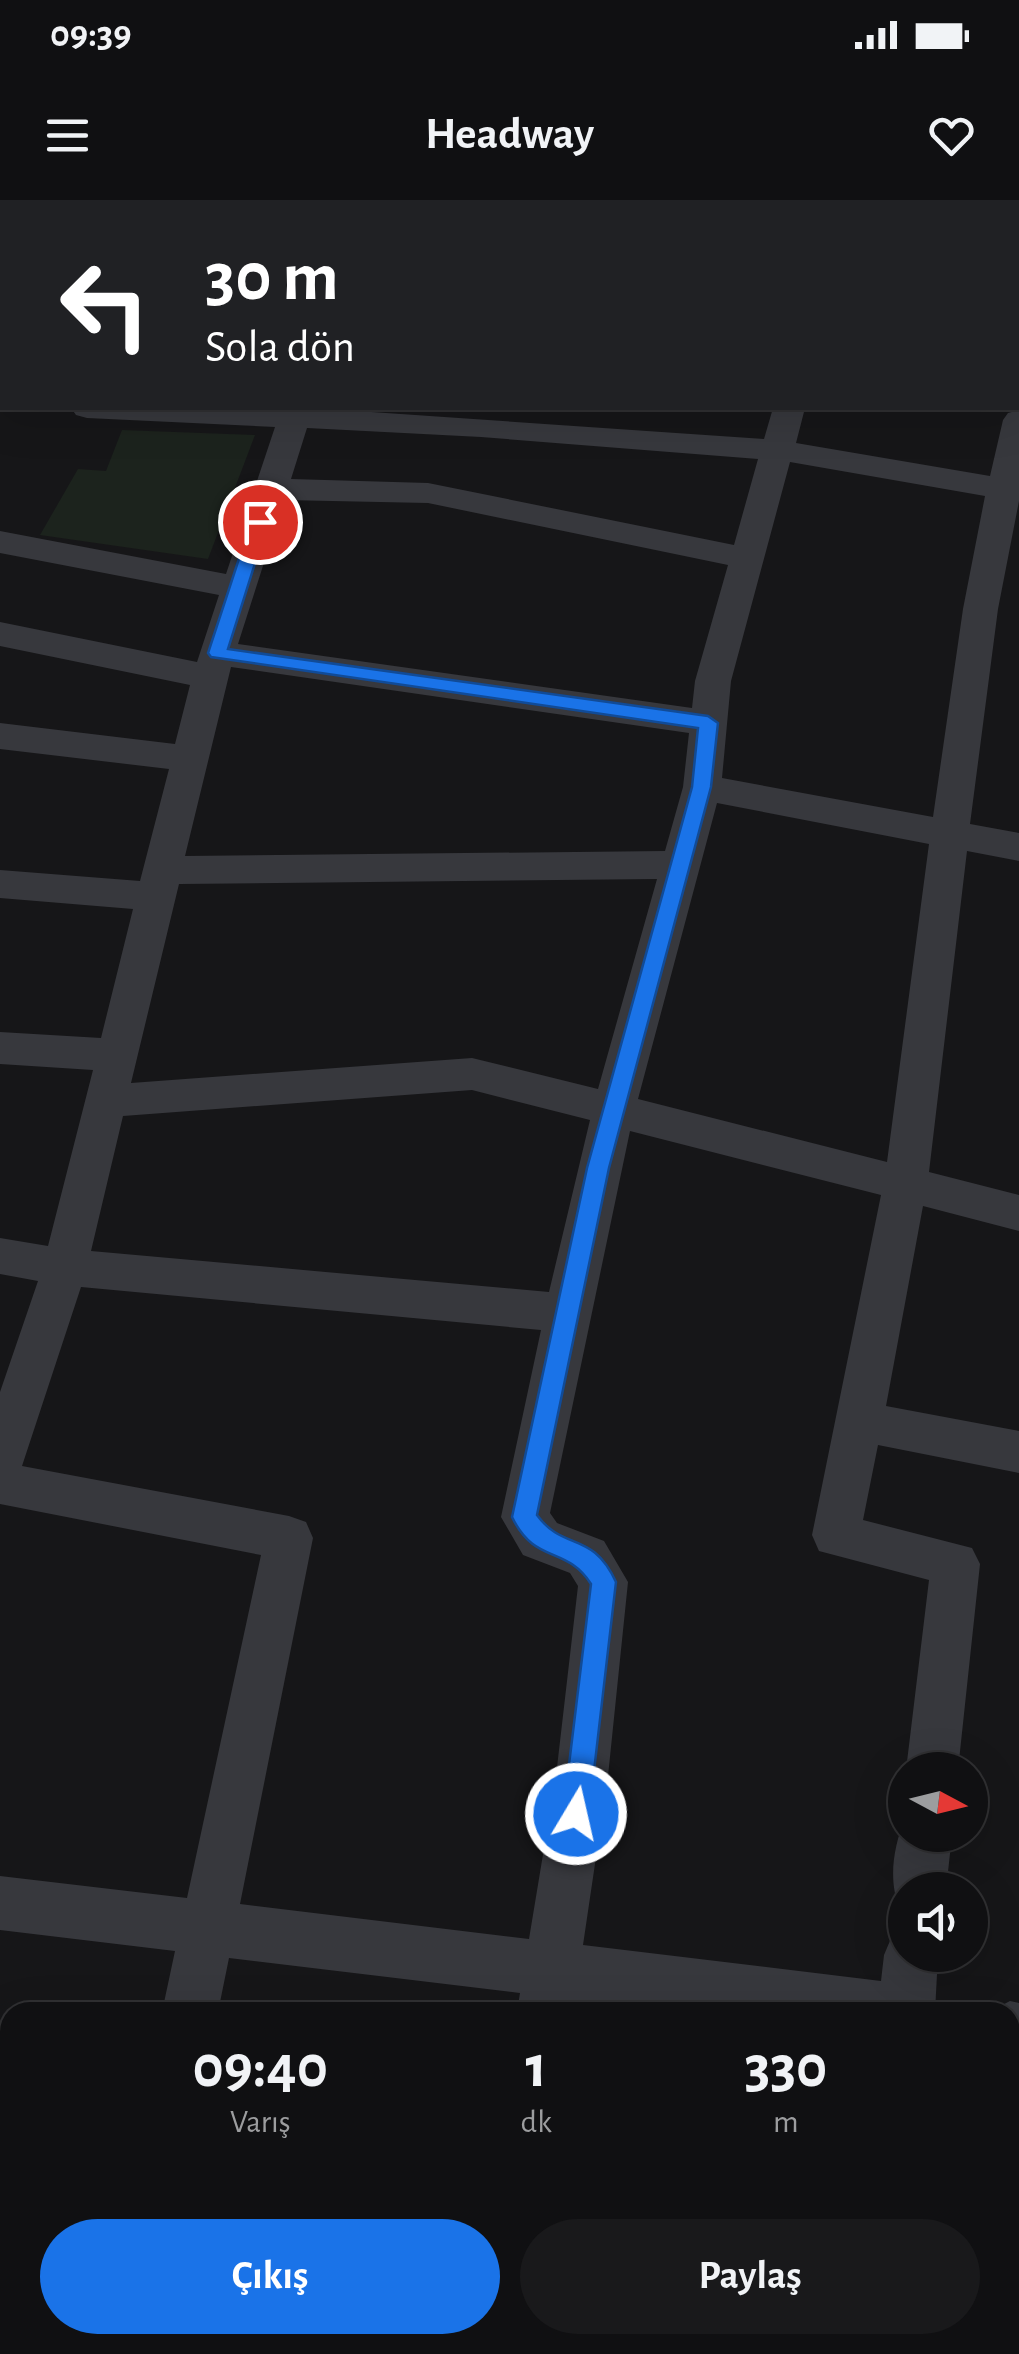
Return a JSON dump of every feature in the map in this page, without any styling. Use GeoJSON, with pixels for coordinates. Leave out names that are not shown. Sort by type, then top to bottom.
{"type":"FeatureCollection","features":[{"type":"Feature","properties":{"kind":"street"},"geometry":{"type":"LineString","coordinates":[[156,410],[485,417],[776,450],[1011,489]]}},
{"type":"Feature","properties":{"kind":"street"},"geometry":{"type":"LineString","coordinates":[[547,1991],[582,1776],[603,1582],[588,1557],[540,1539],[525,1517],[614,1108],[702,787],[713,681],[788,410]]}},
{"type":"Feature","properties":{"kind":"street"},"geometry":{"type":"LineString","coordinates":[[0,1462],[65,1267],[214,665],[294,414]]}},
{"type":"Feature","properties":{"kind":"street"},"geometry":{"type":"LineString","coordinates":[[934,1752],[956,1564],[836,1535],[905,1185],[948,834],[1011,489],[1019,420]]}},
{"type":"Feature","properties":{"kind":"street"},"geometry":{"type":"LineString","coordinates":[[270,489],[428,493],[746,558]]}},
{"type":"Feature","properties":{"kind":"street"},"geometry":{"type":"LineString","coordinates":[[0,542],[238,588]]}},
{"type":"Feature","properties":{"kind":"street"},"geometry":{"type":"LineString","coordinates":[[0,634],[214,665],[708,723]]}},
{"type":"Feature","properties":{"kind":"street"},"geometry":{"type":"LineString","coordinates":[[0,736],[190,759]]}},
{"type":"Feature","properties":{"kind":"street"},"geometry":{"type":"LineString","coordinates":[[702,787],[1019,847]]}},
{"type":"Feature","properties":{"kind":"street"},"geometry":{"type":"LineString","coordinates":[[0,884],[159,883],[681,866]]}},
{"type":"Feature","properties":{"kind":"street"},"geometry":{"type":"LineString","coordinates":[[0,1048],[117,1055]]}},
{"type":"Feature","properties":{"kind":"street"},"geometry":{"type":"LineString","coordinates":[[106,1101],[472,1074],[1019,1213]]}},
{"type":"Feature","properties":{"kind":"street"},"geometry":{"type":"LineString","coordinates":[[0,1256],[65,1267],[568,1313]]}},
{"type":"Feature","properties":{"kind":"street"},"geometry":{"type":"LineString","coordinates":[[858,1421],[1019,1452]]}},
{"type":"Feature","properties":{"kind":"street"},"geometry":{"type":"LineString","coordinates":[[0,1483],[289,1538],[192,2002]]}},
{"type":"Feature","properties":{"kind":"street"},"geometry":{"type":"LineString","coordinates":[[0,1902],[208,1928],[547,1991],[735,2002]]}},
{"type":"Feature","properties":{"kind":"street"},"geometry":{"type":"LineString","coordinates":[[907,2002],[910,1972]]}},
{"type":"Feature","properties":{"kind":"shaded area"},"geometry":{"type":"Polygon","coordinates":[[[122,430],[255,435],[208,559],[40,535],[78,469],[106,471],[122,430]]]}},
{"type":"Feature","properties":{"kind":"route"},"geometry":{"type":"LineString","coordinates":[[260,522],[218,653],[708,723],[702,787],[598,1168],[525,1517],[540,1539],[588,1557],[603,1582],[576,1814]]}}]}
